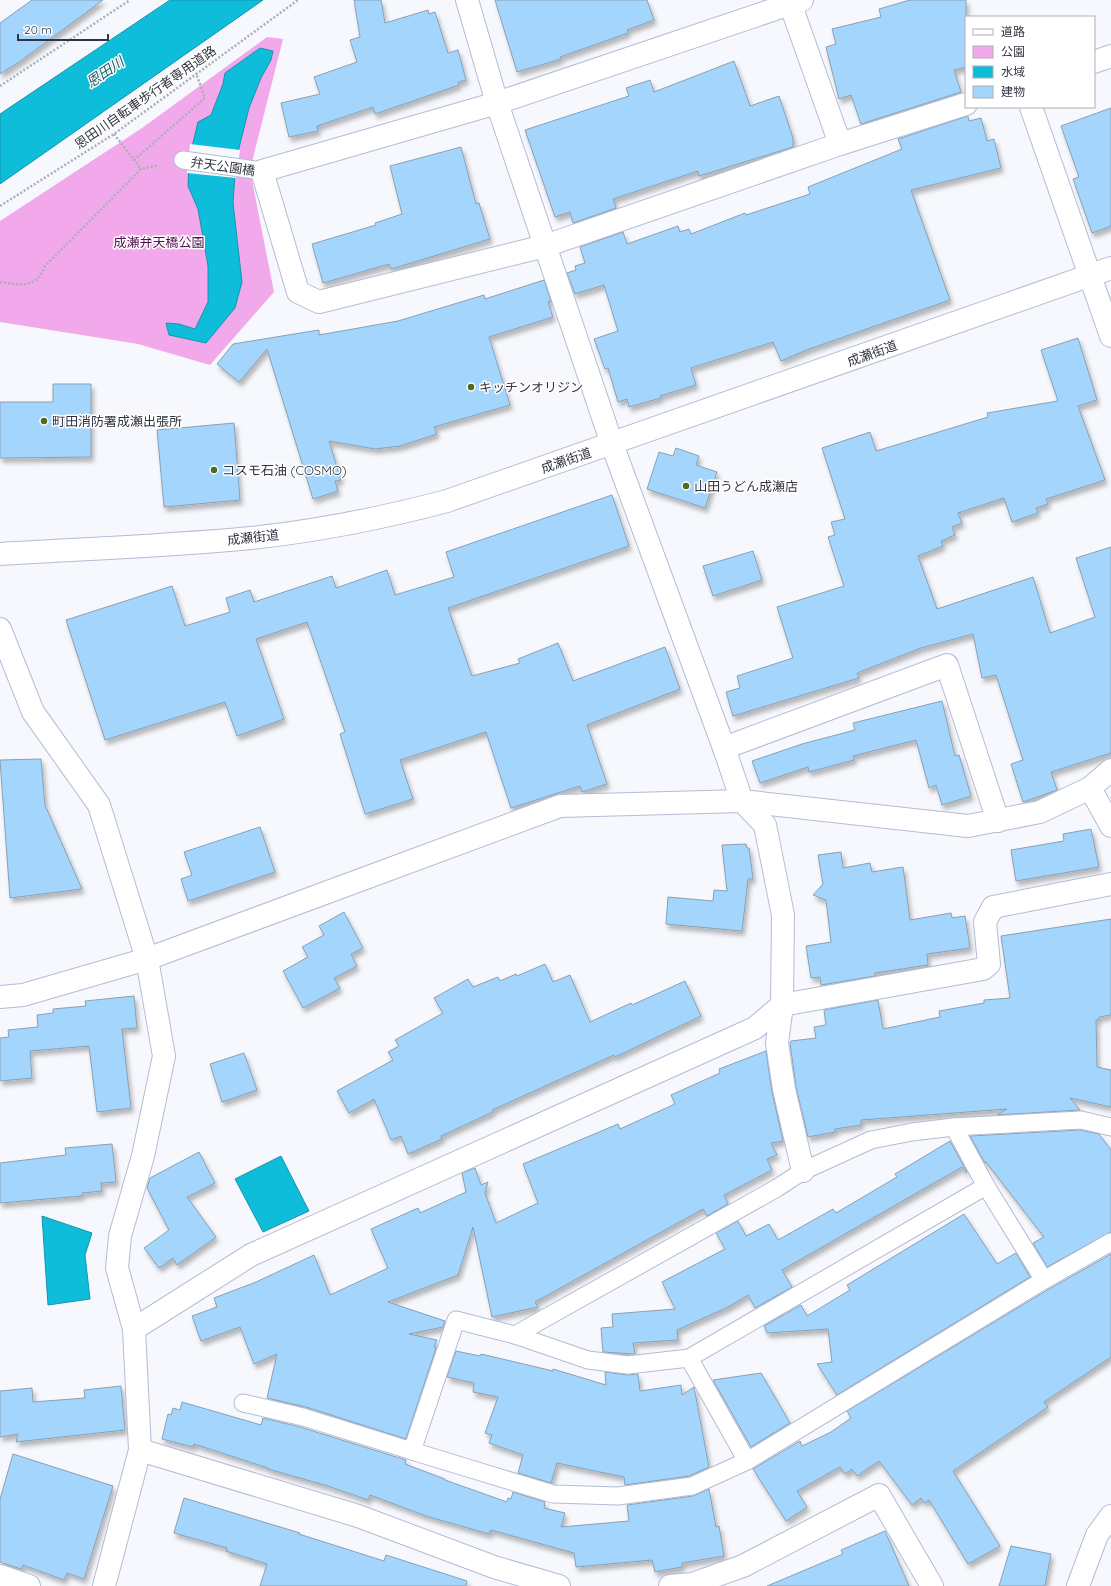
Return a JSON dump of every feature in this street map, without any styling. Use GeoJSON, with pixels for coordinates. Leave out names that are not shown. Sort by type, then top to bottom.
{"type":"FeatureCollection","features":[{"type":"Feature","properties":{"kind":"street"},"geometry":{"type":"LineString","coordinates":[[467,0],[497,103],[612,444],[724,748],[742,801],[765,825],[782,915],[782,1005],[777,1043],[784,1089],[803,1171]]}},
{"type":"Feature","properties":{"kind":"street"},"geometry":{"type":"LineString","coordinates":[[840,144],[794,1],[497,103],[262,171],[298,292],[319,302],[545,246],[840,144],[965,104]]}},
{"type":"Feature","properties":{"kind":"street"},"geometry":{"type":"LineString","coordinates":[[1095,62],[1111,56]]}},
{"type":"Feature","properties":{"kind":"street"},"geometry":{"type":"LineString","coordinates":[[1031,108],[1111,336]]}},
{"type":"Feature","properties":{"kind":"street","name":"成瀬街道"},"geometry":{"type":"LineString","coordinates":[[0,554],[135,547],[244,538],[354,522],[447,501],[1111,268]]}},
{"type":"Feature","properties":{"kind":"street"},"geometry":{"type":"LineString","coordinates":[[0,629],[33,712],[99,805],[147,959],[164,1056],[143,1156],[120,1236],[117,1268],[134,1329],[140,1450],[104,1586]]}},
{"type":"Feature","properties":{"kind":"street"},"geometry":{"type":"LineString","coordinates":[[724,748],[947,664],[998,821]]}},
{"type":"Feature","properties":{"kind":"street"},"geometry":{"type":"LineString","coordinates":[[0,997],[23,995],[147,959],[560,806],[742,801],[968,826],[1040,812],[1090,788],[1111,770]]}},
{"type":"Feature","properties":{"kind":"street"},"geometry":{"type":"LineString","coordinates":[[1090,788],[1111,826]]}},
{"type":"Feature","properties":{"kind":"street"},"geometry":{"type":"LineString","coordinates":[[134,1329],[251,1255],[755,1028],[782,1005],[983,969],[989,964],[985,922],[993,907],[1111,884]]}},
{"type":"Feature","properties":{"kind":"street"},"geometry":{"type":"LineString","coordinates":[[140,1450],[358,1516],[494,1567],[559,1586]]}},
{"type":"Feature","properties":{"kind":"street"},"geometry":{"type":"LineString","coordinates":[[670,1586],[692,1584],[742,1566],[879,1495],[932,1586]]}},
{"type":"Feature","properties":{"kind":"street"},"geometry":{"type":"LineString","coordinates":[[1078,1586],[1097,1535],[1111,1516]]}},
{"type":"Feature","properties":{"kind":"street"},"geometry":{"type":"LineString","coordinates":[[0,1576],[29,1586]]}},
{"type":"Feature","properties":{"kind":"lane","name":"弁天公園橋"},"geometry":{"type":"LineString","coordinates":[[183,160],[262,171]]}},
{"type":"Feature","properties":{"kind":"lane"},"geometry":{"type":"LineString","coordinates":[[515,1335],[777,1188],[803,1171],[871,1140],[912,1132],[954,1127],[1081,1120],[1111,1127]]}},
{"type":"Feature","properties":{"kind":"lane"},"geometry":{"type":"LineString","coordinates":[[954,1127],[986,1186],[1044,1280]]}},
{"type":"Feature","properties":{"kind":"lane"},"geometry":{"type":"LineString","coordinates":[[412,1451],[456,1320],[515,1335],[588,1360],[628,1365],[689,1358],[986,1186]]}},
{"type":"Feature","properties":{"kind":"lane"},"geometry":{"type":"LineString","coordinates":[[243,1403],[303,1417],[553,1494],[618,1496],[692,1486],[747,1460],[1044,1280],[1111,1242]]}},
{"type":"Feature","properties":{"kind":"lane"},"geometry":{"type":"LineString","coordinates":[[689,1358],[747,1460]]}},
{"type":"Feature","properties":{"kind":"path"},"geometry":{"type":"LineString","coordinates":[[0,86],[130,0]]}},
{"type":"Feature","properties":{"kind":"path","name":"恩田川自転車歩行者専用道路"},"geometry":{"type":"LineString","coordinates":[[0,206],[114,134],[298,0]]}},
{"type":"Feature","properties":{"kind":"path"},"geometry":{"type":"LineString","coordinates":[[134,160],[205,98],[196,73]]}},
{"type":"Feature","properties":{"kind":"path"},"geometry":{"type":"LineString","coordinates":[[114,134],[141,169]]}},
{"type":"Feature","properties":{"kind":"path"},"geometry":{"type":"LineString","coordinates":[[0,282],[17,285],[30,284],[41,276],[45,266],[141,169],[183,160]]}},
{"type":"Feature","properties":{"kind":"green space","name":"成瀬弁天橋公園"},"geometry":{"type":"Polygon","coordinates":[[[267,37],[283,39],[250,170],[274,292],[210,365],[138,344],[0,322],[0,221],[142,128],[267,37]]]}},
{"type":"Feature","properties":{"kind":"water","name":"恩田川"},"geometry":{"type":"Polygon","coordinates":[[[170,0],[263,0],[0,184],[0,114],[170,0]]]}},
{"type":"Feature","properties":{"kind":"water"},"geometry":{"type":"Polygon","coordinates":[[[260,48],[273,51],[271,60],[261,78],[249,108],[236,160],[233,203],[242,282],[235,308],[206,343],[169,335],[166,323],[179,324],[195,329],[208,302],[208,266],[198,209],[188,186],[189,159],[198,122],[211,115],[223,84],[225,73],[260,48]]]}},
{"type":"Feature","properties":{"kind":"water"},"geometry":{"type":"Polygon","coordinates":[[[281,1156],[309,1211],[263,1232],[235,1179],[281,1156]]]}},
{"type":"Feature","properties":{"kind":"water"},"geometry":{"type":"Polygon","coordinates":[[[42,1216],[92,1233],[85,1255],[90,1299],[48,1305],[42,1216]]]}},
{"type":"Feature","properties":{"kind":"pier"},"geometry":{"type":"Polygon","coordinates":[[[190,144],[240,150],[236,178],[187,173],[190,144]]]}},
{"type":"Feature","properties":{"kind":"building"},"geometry":{"type":"Polygon","coordinates":[[[32,0],[103,0],[19,62],[0,74],[0,23],[32,0]]]}},
{"type":"Feature","properties":{"kind":"building"},"geometry":{"type":"Polygon","coordinates":[[[354,0],[381,0],[385,23],[428,10],[429,14],[435,12],[448,53],[458,50],[466,80],[458,82],[459,85],[375,114],[373,107],[317,126],[318,131],[289,137],[281,103],[320,94],[314,77],[357,62],[350,40],[360,37],[354,0]]]}},
{"type":"Feature","properties":{"kind":"building"},"geometry":{"type":"Polygon","coordinates":[[[495,0],[647,0],[654,20],[627,30],[628,33],[560,57],[561,59],[517,72],[495,0]]]}},
{"type":"Feature","properties":{"kind":"building"},"geometry":{"type":"Polygon","coordinates":[[[910,0],[966,0],[965,67],[954,70],[961,92],[861,124],[851,95],[839,99],[826,47],[836,44],[832,29],[881,17],[879,9],[910,0]]]}},
{"type":"Feature","properties":{"kind":"building"},"geometry":{"type":"Polygon","coordinates":[[[734,61],[750,106],[779,96],[793,138],[793,147],[699,176],[698,171],[613,199],[616,208],[573,223],[570,212],[555,217],[525,130],[629,96],[626,88],[650,80],[654,92],[734,61]]]}},
{"type":"Feature","properties":{"kind":"building"},"geometry":{"type":"Polygon","coordinates":[[[1111,108],[1111,226],[1092,233],[1073,179],[1079,177],[1061,126],[1111,108]]]}},
{"type":"Feature","properties":{"kind":"building"},"geometry":{"type":"Polygon","coordinates":[[[968,116],[969,121],[981,118],[987,141],[994,139],[1001,168],[911,190],[950,300],[809,349],[781,361],[773,342],[691,368],[696,385],[660,396],[661,398],[629,407],[627,399],[618,402],[608,368],[605,369],[594,339],[618,331],[604,285],[575,294],[567,273],[576,270],[575,266],[585,263],[580,247],[623,232],[627,244],[678,226],[680,232],[689,229],[691,234],[745,213],[746,215],[810,194],[808,187],[902,149],[898,139],[968,116]]]}},
{"type":"Feature","properties":{"kind":"building"},"geometry":{"type":"Polygon","coordinates":[[[461,147],[476,204],[479,203],[490,239],[391,269],[389,264],[323,283],[312,244],[376,225],[375,223],[402,214],[390,166],[461,147]]]}},
{"type":"Feature","properties":{"kind":"building"},"geometry":{"type":"Polygon","coordinates":[[[544,280],[551,301],[548,302],[553,317],[489,337],[510,405],[434,427],[437,434],[400,446],[375,449],[329,441],[341,480],[335,481],[338,491],[313,499],[267,349],[239,382],[217,364],[233,344],[319,330],[319,335],[398,321],[484,295],[485,299],[544,280]]]}},
{"type":"Feature","properties":{"kind":"building"},"geometry":{"type":"Polygon","coordinates":[[[1078,338],[1097,400],[1078,406],[1105,480],[1046,499],[1048,504],[1036,508],[1038,513],[1012,522],[1004,498],[958,513],[962,523],[952,527],[955,535],[941,541],[943,546],[918,556],[937,609],[1033,577],[1050,633],[1095,617],[1076,558],[1111,547],[1111,753],[1051,772],[1057,790],[1023,802],[1011,764],[1023,760],[996,675],[982,678],[973,634],[921,648],[857,673],[859,678],[733,716],[726,692],[740,688],[737,676],[793,658],[777,607],[844,586],[828,537],[835,535],[831,522],[845,519],[822,448],[870,432],[876,451],[988,417],[987,413],[1058,401],[1041,350],[1078,338]]]}},
{"type":"Feature","properties":{"kind":"building"},"geometry":{"type":"Polygon","coordinates":[[[53,384],[91,384],[91,457],[0,458],[0,402],[53,402],[53,384]]]}},
{"type":"Feature","properties":{"kind":"building"},"geometry":{"type":"Polygon","coordinates":[[[234,423],[240,500],[164,507],[157,430],[234,423]]]}},
{"type":"Feature","properties":{"kind":"building"},"geometry":{"type":"Polygon","coordinates":[[[676,448],[699,456],[696,465],[717,472],[705,508],[647,489],[659,452],[673,456],[676,448]]]}},
{"type":"Feature","properties":{"kind":"building"},"geometry":{"type":"Polygon","coordinates":[[[612,495],[629,546],[448,608],[472,676],[520,663],[518,659],[558,643],[573,681],[665,647],[680,689],[587,725],[607,784],[582,792],[580,786],[511,808],[486,732],[400,760],[413,799],[365,814],[340,734],[345,732],[307,622],[256,639],[284,719],[237,736],[225,702],[105,740],[66,620],[172,586],[185,626],[230,612],[226,598],[250,590],[254,602],[332,576],[336,588],[387,570],[395,595],[454,577],[446,552],[612,495]]]}},
{"type":"Feature","properties":{"kind":"building"},"geometry":{"type":"Polygon","coordinates":[[[753,551],[762,580],[713,596],[703,566],[753,551]]]}},
{"type":"Feature","properties":{"kind":"building"},"geometry":{"type":"Polygon","coordinates":[[[942,701],[955,756],[959,755],[971,796],[942,805],[936,785],[929,788],[916,740],[853,756],[854,760],[809,772],[808,767],[760,783],[752,761],[802,744],[855,730],[853,723],[942,701]]]}},
{"type":"Feature","properties":{"kind":"building"},"geometry":{"type":"Polygon","coordinates":[[[41,759],[45,805],[82,889],[10,898],[0,760],[41,759]]]}},
{"type":"Feature","properties":{"kind":"building"},"geometry":{"type":"Polygon","coordinates":[[[260,827],[275,872],[188,901],[181,879],[192,875],[184,852],[260,827]]]}},
{"type":"Feature","properties":{"kind":"building"},"geometry":{"type":"Polygon","coordinates":[[[1091,829],[1099,867],[1016,881],[1011,850],[1064,841],[1063,834],[1091,829]]]}},
{"type":"Feature","properties":{"kind":"building"},"geometry":{"type":"Polygon","coordinates":[[[746,844],[747,848],[749,848],[753,879],[748,879],[742,931],[666,924],[668,897],[713,901],[714,890],[727,891],[722,845],[746,844]]]}},
{"type":"Feature","properties":{"kind":"building"},"geometry":{"type":"Polygon","coordinates":[[[841,852],[843,868],[870,863],[872,872],[903,867],[910,920],[951,913],[952,918],[965,916],[970,948],[927,954],[928,965],[875,973],[875,976],[821,985],[820,977],[811,978],[806,946],[831,942],[826,900],[813,895],[823,884],[818,855],[841,852]]]}},
{"type":"Feature","properties":{"kind":"building"},"geometry":{"type":"Polygon","coordinates":[[[344,912],[363,948],[351,954],[357,966],[334,978],[340,988],[303,1008],[283,971],[308,957],[302,947],[324,935],[319,926],[344,912]]]}},
{"type":"Feature","properties":{"kind":"building"},"geometry":{"type":"Polygon","coordinates":[[[1111,919],[1111,1015],[1099,1017],[1099,1020],[1096,1020],[1097,1067],[1111,1070],[1111,1107],[1070,1098],[1080,1110],[997,1115],[1007,1109],[861,1120],[861,1125],[835,1129],[835,1132],[808,1137],[796,1087],[790,1043],[791,1041],[816,1038],[814,1027],[826,1025],[824,1010],[878,1000],[883,1029],[940,1017],[939,1011],[984,1003],[984,1000],[1010,998],[1001,936],[1111,919]]]}},
{"type":"Feature","properties":{"kind":"building"},"geometry":{"type":"Polygon","coordinates":[[[545,964],[553,982],[570,975],[590,1022],[685,981],[701,1016],[615,1057],[614,1055],[492,1110],[493,1112],[441,1136],[442,1139],[408,1154],[401,1136],[391,1140],[374,1099],[349,1113],[337,1091],[393,1060],[388,1052],[399,1046],[395,1040],[443,1013],[434,998],[468,979],[473,987],[498,977],[500,981],[516,974],[517,976],[545,964]]]}},
{"type":"Feature","properties":{"kind":"building"},"geometry":{"type":"Polygon","coordinates":[[[134,996],[137,1028],[122,1029],[131,1108],[97,1112],[89,1046],[30,1051],[32,1078],[0,1081],[0,1038],[9,1037],[8,1030],[38,1027],[37,1015],[53,1013],[53,1009],[86,1006],[85,1001],[134,996]]]}},
{"type":"Feature","properties":{"kind":"building"},"geometry":{"type":"Polygon","coordinates":[[[766,1051],[772,1092],[783,1141],[771,1143],[777,1155],[767,1159],[772,1170],[724,1195],[728,1204],[707,1216],[703,1209],[535,1302],[538,1307],[492,1317],[473,1227],[458,1275],[388,1302],[445,1321],[443,1327],[409,1334],[437,1340],[434,1347],[436,1348],[406,1439],[306,1407],[267,1398],[277,1354],[254,1364],[240,1327],[201,1341],[192,1316],[217,1307],[214,1298],[256,1282],[314,1255],[330,1295],[388,1268],[371,1229],[418,1208],[420,1213],[466,1192],[462,1173],[475,1168],[481,1185],[488,1182],[485,1193],[496,1223],[538,1203],[523,1164],[618,1124],[620,1129],[675,1104],[671,1095],[720,1073],[719,1069],[766,1051]]]}},
{"type":"Feature","properties":{"kind":"building"},"geometry":{"type":"Polygon","coordinates":[[[244,1053],[257,1090],[222,1102],[210,1064],[244,1053]]]}},
{"type":"Feature","properties":{"kind":"building"},"geometry":{"type":"Polygon","coordinates":[[[1080,1130],[1099,1134],[1111,1150],[1111,1232],[1047,1267],[1033,1243],[1044,1237],[986,1162],[985,1163],[970,1136],[1080,1130]]]}},
{"type":"Feature","properties":{"kind":"building"},"geometry":{"type":"Polygon","coordinates":[[[950,1141],[967,1172],[966,1173],[962,1167],[782,1270],[792,1287],[755,1308],[748,1295],[728,1307],[677,1330],[678,1340],[633,1343],[635,1354],[603,1352],[601,1328],[613,1327],[612,1314],[675,1309],[662,1282],[725,1249],[716,1233],[738,1221],[746,1236],[769,1224],[778,1240],[833,1209],[836,1213],[897,1177],[895,1174],[950,1141]]]}},
{"type":"Feature","properties":{"kind":"building"},"geometry":{"type":"Polygon","coordinates":[[[112,1144],[116,1182],[101,1183],[102,1191],[82,1193],[82,1196],[0,1203],[0,1163],[66,1155],[65,1148],[112,1144]]]}},
{"type":"Feature","properties":{"kind":"building"},"geometry":{"type":"Polygon","coordinates":[[[199,1152],[215,1183],[187,1197],[216,1237],[177,1265],[173,1258],[159,1268],[144,1248],[169,1230],[147,1188],[150,1178],[199,1152]]]}},
{"type":"Feature","properties":{"kind":"building"},"geometry":{"type":"Polygon","coordinates":[[[964,1214],[997,1264],[1016,1253],[1030,1277],[837,1395],[817,1364],[832,1362],[828,1329],[767,1333],[764,1326],[801,1305],[807,1316],[850,1290],[847,1285],[964,1214]]]}},
{"type":"Feature","properties":{"kind":"building"},"geometry":{"type":"Polygon","coordinates":[[[1111,1254],[1111,1357],[1044,1402],[1048,1407],[953,1471],[1000,1546],[968,1564],[929,1500],[924,1503],[921,1498],[912,1505],[879,1461],[857,1476],[852,1469],[845,1474],[840,1467],[797,1491],[807,1507],[786,1521],[753,1469],[800,1441],[802,1446],[831,1432],[851,1418],[847,1411],[1049,1289],[1111,1254]]]}},
{"type":"Feature","properties":{"kind":"building"},"geometry":{"type":"Polygon","coordinates":[[[456,1351],[480,1356],[481,1354],[553,1371],[553,1369],[606,1385],[605,1372],[627,1375],[638,1374],[640,1391],[681,1385],[682,1395],[694,1387],[709,1467],[689,1476],[625,1485],[624,1477],[557,1463],[551,1483],[518,1473],[523,1455],[489,1443],[492,1435],[485,1433],[498,1397],[473,1392],[474,1383],[447,1377],[456,1351]]]}},
{"type":"Feature","properties":{"kind":"building"},"geometry":{"type":"Polygon","coordinates":[[[761,1373],[790,1423],[751,1447],[713,1380],[761,1373]]]}},
{"type":"Feature","properties":{"kind":"building"},"geometry":{"type":"Polygon","coordinates":[[[121,1386],[125,1430],[16,1442],[18,1434],[0,1437],[0,1391],[32,1388],[33,1402],[85,1398],[84,1390],[121,1386]]]}},
{"type":"Feature","properties":{"kind":"building"},"geometry":{"type":"Polygon","coordinates":[[[182,1402],[261,1425],[263,1418],[300,1427],[406,1460],[405,1464],[507,1502],[508,1498],[511,1499],[513,1492],[545,1502],[544,1508],[565,1513],[561,1527],[629,1521],[627,1505],[693,1496],[709,1489],[716,1527],[719,1526],[724,1556],[682,1563],[682,1567],[655,1572],[652,1560],[576,1567],[574,1553],[491,1530],[489,1534],[426,1516],[370,1495],[368,1500],[194,1444],[193,1447],[162,1439],[168,1414],[171,1415],[173,1408],[180,1410],[182,1402]]]}},
{"type":"Feature","properties":{"kind":"building"},"geometry":{"type":"Polygon","coordinates":[[[13,1454],[113,1486],[84,1579],[67,1573],[64,1580],[23,1565],[21,1569],[0,1562],[0,1499],[13,1454]]]}},
{"type":"Feature","properties":{"kind":"building"},"geometry":{"type":"Polygon","coordinates":[[[184,1498],[300,1533],[299,1534],[384,1561],[386,1555],[467,1581],[466,1586],[260,1586],[267,1564],[226,1551],[227,1548],[174,1533],[184,1498]]]}},
{"type":"Feature","properties":{"kind":"building"},"geometry":{"type":"Polygon","coordinates":[[[885,1531],[909,1586],[767,1586],[843,1554],[841,1550],[885,1531]]]}},
{"type":"Feature","properties":{"kind":"building"},"geometry":{"type":"Polygon","coordinates":[[[1011,1546],[1051,1554],[1045,1586],[999,1586],[1011,1546]]]}},
{"type":"Feature","properties":{"kind":"place","name":"キッチンオリジン"},"geometry":{"type":"Point","coordinates":[471,387]}},
{"type":"Feature","properties":{"kind":"place","name":"町田消防署成瀬出張所"},"geometry":{"type":"Point","coordinates":[44,421]}},
{"type":"Feature","properties":{"kind":"place","name":"コスモ石油 (COSMO)"},"geometry":{"type":"Point","coordinates":[214,470]}},
{"type":"Feature","properties":{"kind":"place","name":"山田うどん成瀬店"},"geometry":{"type":"Point","coordinates":[686,486]}}]}
